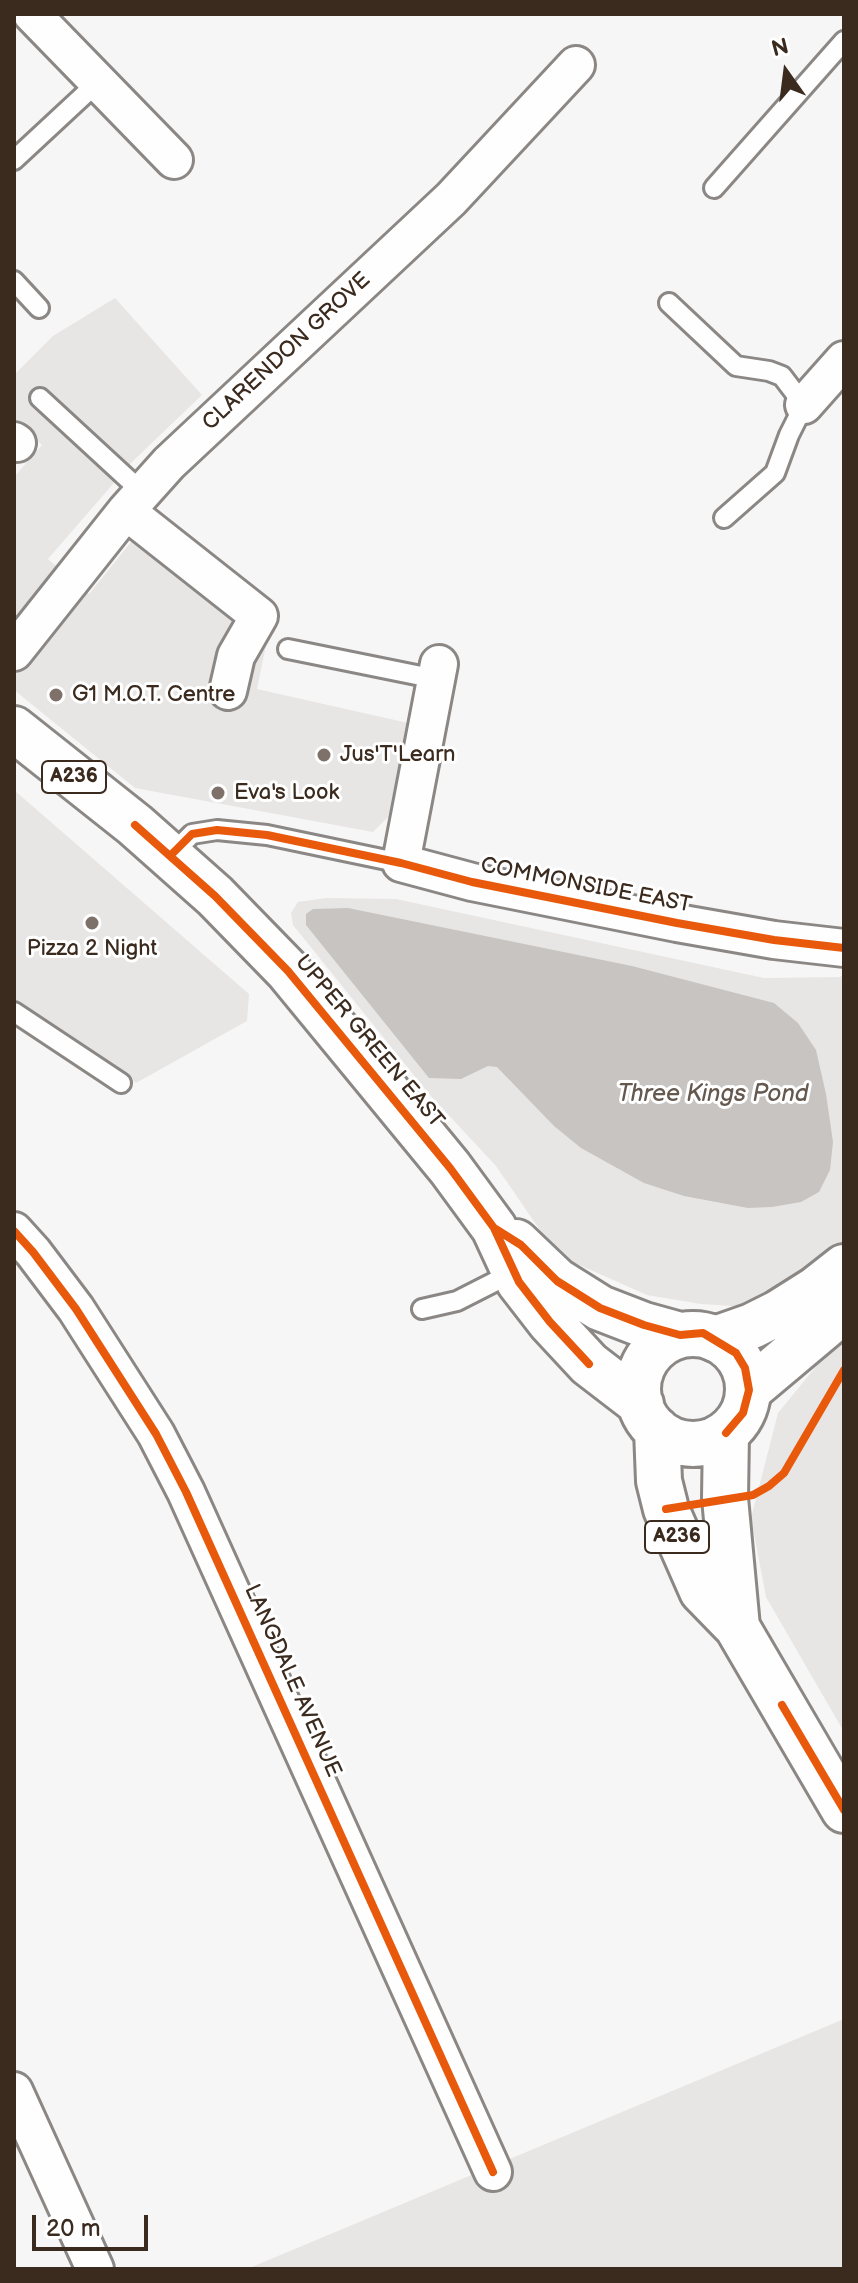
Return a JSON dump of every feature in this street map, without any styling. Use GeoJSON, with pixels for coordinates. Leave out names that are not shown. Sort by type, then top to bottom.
{"type":"FeatureCollection","features":[{"type":"Feature","properties":{"kind":"main road","name":"UPPER GREEN EAST"},"geometry":{"type":"LineString","coordinates":[[14,729],[135,825],[215,896],[288,971],[381,1081],[494,1228],[514,1272],[550,1322],[589,1364],[649,1417]]}},
{"type":"Feature","properties":{"kind":"main road","name":"UPPER GREEN EAST"},"geometry":{"type":"LineString","coordinates":[[494,1228],[521,1245],[557,1281],[600,1308],[644,1325],[698,1337]]}},
{"type":"Feature","properties":{"kind":"main road"},"geometry":{"type":"LineString","coordinates":[[698,1337],[736,1353],[745,1368],[749,1390],[743,1413],[726,1433],[702,1442],[689,1443],[667,1438],[649,1417],[638,1388],[641,1370],[650,1354],[698,1337],[752,1326],[816,1289],[844,1267]]}},
{"type":"Feature","properties":{"kind":"main road"},"geometry":{"type":"LineString","coordinates":[[749,1390],[844,1310]]}},
{"type":"Feature","properties":{"kind":"main road","name":"A236"},"geometry":{"type":"LineString","coordinates":[[649,1417],[666,1509],[702,1591],[737,1627],[844,1810]]}},
{"type":"Feature","properties":{"kind":"main road","name":"A236"},"geometry":{"type":"LineString","coordinates":[[726,1433],[725,1498],[737,1627]]}},
{"type":"Feature","properties":{"kind":"street"},"geometry":{"type":"LineString","coordinates":[[32,14],[174,160]]}},
{"type":"Feature","properties":{"kind":"street","name":"CLARENDON GROVE"},"geometry":{"type":"LineString","coordinates":[[14,652],[134,502],[198,436],[451,199],[576,65]]}},
{"type":"Feature","properties":{"kind":"street"},"geometry":{"type":"LineString","coordinates":[[804,405],[844,360]]}},
{"type":"Feature","properties":{"kind":"street"},"geometry":{"type":"LineString","coordinates":[[134,502],[259,616],[236,656],[228,691]]}},
{"type":"Feature","properties":{"kind":"street"},"geometry":{"type":"LineString","coordinates":[[401,863],[437,672]]}},
{"type":"Feature","properties":{"kind":"street","name":"COMMONSIDE EAST"},"geometry":{"type":"LineString","coordinates":[[401,863],[472,882],[677,923],[774,940],[844,948]]}},
{"type":"Feature","properties":{"kind":"street","name":"LANGDALE AVENUE"},"geometry":{"type":"LineString","coordinates":[[14,1231],[76,1309],[156,1434],[186,1492],[493,2172]]}},
{"type":"Feature","properties":{"kind":"street"},"geometry":{"type":"LineString","coordinates":[[14,2091],[95,2269]]}},
{"type":"Feature","properties":{"kind":"lane"},"geometry":{"type":"LineString","coordinates":[[714,188],[844,41]]}},
{"type":"Feature","properties":{"kind":"lane"},"geometry":{"type":"LineString","coordinates":[[14,160],[98,82]]}},
{"type":"Feature","properties":{"kind":"lane"},"geometry":{"type":"LineString","coordinates":[[14,281],[39,308]]}},
{"type":"Feature","properties":{"kind":"lane"},"geometry":{"type":"LineString","coordinates":[[669,303],[736,366],[782,376],[804,405],[775,473],[724,518]]}},
{"type":"Feature","properties":{"kind":"lane"},"geometry":{"type":"LineString","coordinates":[[40,398],[134,502]]}},
{"type":"Feature","properties":{"kind":"lane"},"geometry":{"type":"LineString","coordinates":[[288,649],[437,672]]}},
{"type":"Feature","properties":{"kind":"lane","name":"COMMONSIDE EAST"},"geometry":{"type":"LineString","coordinates":[[170,856],[192,834],[217,830],[267,835],[401,863]]}},
{"type":"Feature","properties":{"kind":"lane"},"geometry":{"type":"LineString","coordinates":[[14,1012],[121,1083]]}},
{"type":"Feature","properties":{"kind":"lane"},"geometry":{"type":"LineString","coordinates":[[422,1309],[457,1301],[514,1272]]}},
{"type":"Feature","properties":{"kind":"shaded area"},"geometry":{"type":"Polygon","coordinates":[[[115,298],[202,395],[132,462],[48,559],[89,594],[135,537],[270,626],[257,689],[408,723],[388,817],[373,832],[135,788],[14,690],[14,477],[42,445],[14,418],[14,375],[53,336],[115,298]]]}},
{"type":"Feature","properties":{"kind":"shaded area"},"geometry":{"type":"Polygon","coordinates":[[[14,790],[249,994],[247,1021],[136,1083],[14,1001],[14,790]]]}},
{"type":"Feature","properties":{"kind":"shaded area"},"geometry":{"type":"Polygon","coordinates":[[[326,898],[396,899],[764,978],[840,977],[844,974],[844,1252],[749,1307],[701,1304],[647,1295],[566,1259],[546,1239],[496,1166],[429,1094],[293,925],[291,913],[298,902],[326,898]]]}},
{"type":"Feature","properties":{"kind":"shaded area"},"geometry":{"type":"Polygon","coordinates":[[[844,1337],[844,1732],[766,1597],[751,1518],[778,1413],[844,1337]]]}},
{"type":"Feature","properties":{"kind":"shaded area"},"geometry":{"type":"Polygon","coordinates":[[[844,2019],[844,2269],[247,2269],[844,2019]]]}},
{"type":"Feature","properties":{"kind":"water","name":"Three Kings Pond"},"geometry":{"type":"Polygon","coordinates":[[[348,908],[632,966],[774,1003],[798,1023],[816,1050],[833,1142],[830,1170],[819,1192],[801,1202],[748,1208],[684,1196],[644,1183],[581,1148],[554,1126],[497,1067],[488,1066],[461,1079],[429,1078],[306,925],[306,914],[313,909],[348,908]]]}},
{"type":"Feature","properties":{"kind":"cycle path"},"geometry":{"type":"LineString","coordinates":[[135,825],[215,896],[288,971],[450,1168],[494,1228],[519,1282],[589,1364]]}},
{"type":"Feature","properties":{"kind":"cycle path"},"geometry":{"type":"LineString","coordinates":[[170,856],[192,834],[217,830],[267,835],[401,863],[472,882],[677,923],[774,940],[844,948]]}},
{"type":"Feature","properties":{"kind":"cycle path"},"geometry":{"type":"LineString","coordinates":[[494,1228],[521,1245],[557,1281],[600,1308],[680,1335],[703,1333],[736,1353],[745,1368],[749,1390],[743,1413],[726,1433]]}},
{"type":"Feature","properties":{"kind":"cycle path"},"geometry":{"type":"LineString","coordinates":[[14,1231],[76,1309],[156,1434],[186,1492],[493,2172]]}},
{"type":"Feature","properties":{"kind":"cycle path"},"geometry":{"type":"LineString","coordinates":[[666,1509],[753,1495],[769,1486],[784,1473],[844,1370]]}},
{"type":"Feature","properties":{"kind":"cycle path"},"geometry":{"type":"LineString","coordinates":[[782,1705],[844,1810]]}},
{"type":"Feature","properties":{"kind":"place","name":"G1 M.O.T. Centre"},"geometry":{"type":"Point","coordinates":[56,695]}},
{"type":"Feature","properties":{"kind":"place","name":"Jus'T'Learn"},"geometry":{"type":"Point","coordinates":[324,755]}},
{"type":"Feature","properties":{"kind":"place","name":"Eva's Look"},"geometry":{"type":"Point","coordinates":[218,793]}},
{"type":"Feature","properties":{"kind":"place","name":"Pizza 2 Night"},"geometry":{"type":"Point","coordinates":[92,923]}}]}
